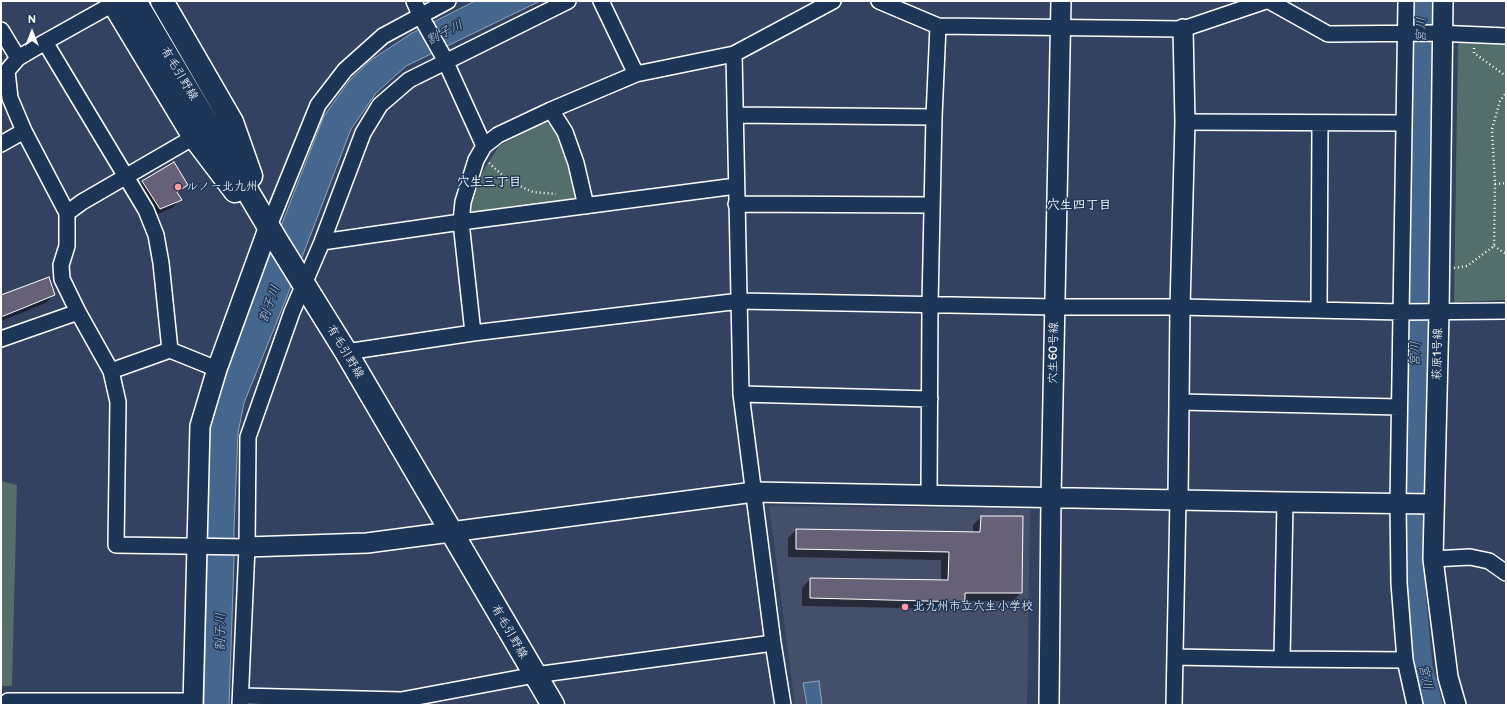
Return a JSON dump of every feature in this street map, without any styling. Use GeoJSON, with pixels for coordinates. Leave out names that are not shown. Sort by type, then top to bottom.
{"type":"FeatureCollection","features":[{"type":"Feature","properties":{"kind":"main road","name":"有毛引野線"},"geometry":{"type":"LineString","coordinates":[[134,1],[200,109],[273,234],[346,352],[534,675],[553,705]]}},
{"type":"Feature","properties":{"kind":"main road"},"geometry":{"type":"LineString","coordinates":[[162,1],[232,122],[273,234]]}},
{"type":"Feature","properties":{"kind":"main road"},"geometry":{"type":"LineString","coordinates":[[113,2],[194,137],[241,200],[273,234]]}},
{"type":"Feature","properties":{"kind":"street"},"geometry":{"type":"LineString","coordinates":[[414,1],[444,59],[484,146]]}},
{"type":"Feature","properties":{"kind":"street"},"geometry":{"type":"LineString","coordinates":[[8,705],[8,701],[193,703],[201,546],[200,426],[217,369],[273,234],[318,105],[345,70],[383,36],[422,19],[448,1]]}},
{"type":"Feature","properties":{"kind":"street"},"geometry":{"type":"LineString","coordinates":[[568,1],[444,59],[409,80],[380,105],[363,133],[322,242],[302,282],[248,437],[241,701],[401,702],[534,675],[773,643]]}},
{"type":"Feature","properties":{"kind":"street"},"geometry":{"type":"LineString","coordinates":[[601,1],[636,74]]}},
{"type":"Feature","properties":{"kind":"street"},"geometry":{"type":"LineString","coordinates":[[473,333],[461,222],[463,202],[476,160],[484,146],[498,135],[551,110],[636,74],[734,54],[832,1]]}},
{"type":"Feature","properties":{"kind":"street"},"geometry":{"type":"LineString","coordinates":[[880,1],[938,26],[1183,30],[1266,1]]}},
{"type":"Feature","properties":{"kind":"street","name":"穴生60号線"},"geometry":{"type":"LineString","coordinates":[[1049,705],[1051,497],[1061,1]]}},
{"type":"Feature","properties":{"kind":"street"},"geometry":{"type":"LineString","coordinates":[[1269,1],[1328,34],[1409,33],[1506,36]]}},
{"type":"Feature","properties":{"kind":"street"},"geometry":{"type":"LineString","coordinates":[[1406,1],[1409,33],[1404,123],[1405,312],[1399,407],[1400,504],[1398,583],[1405,660],[1415,705]]}},
{"type":"Feature","properties":{"kind":"street","name":"萩原1号線"},"geometry":{"type":"LineString","coordinates":[[1443,1],[1439,34],[1439,271],[1435,312],[1431,504],[1433,559],[1448,677],[1456,705]]}},
{"type":"Feature","properties":{"kind":"street"},"geometry":{"type":"LineString","coordinates":[[113,2],[18,58],[7,71],[10,98],[24,131],[67,213],[67,246],[61,265],[62,279],[78,312],[111,371],[118,402],[116,545],[244,547],[367,543],[754,492],[1431,504]]}},
{"type":"Feature","properties":{"kind":"street"},"geometry":{"type":"LineString","coordinates":[[929,496],[930,304],[934,117],[938,26]]}},
{"type":"Feature","properties":{"kind":"street"},"geometry":{"type":"LineString","coordinates":[[1,30],[18,58]]}},
{"type":"Feature","properties":{"kind":"street"},"geometry":{"type":"LineString","coordinates":[[1174,705],[1184,122],[1183,30]]}},
{"type":"Feature","properties":{"kind":"street"},"geometry":{"type":"LineString","coordinates":[[45,42],[146,210],[156,235],[162,263],[170,350]]}},
{"type":"Feature","properties":{"kind":"street"},"geometry":{"type":"LineString","coordinates":[[734,54],[741,394],[773,643],[783,705]]}},
{"type":"Feature","properties":{"kind":"street"},"geometry":{"type":"LineString","coordinates":[[551,110],[565,132],[576,163],[586,206]]}},
{"type":"Feature","properties":{"kind":"street"},"geometry":{"type":"LineString","coordinates":[[735,115],[934,117]]}},
{"type":"Feature","properties":{"kind":"street"},"geometry":{"type":"LineString","coordinates":[[1184,122],[1320,124],[1404,123]]}},
{"type":"Feature","properties":{"kind":"street"},"geometry":{"type":"LineString","coordinates":[[1319,310],[1320,124]]}},
{"type":"Feature","properties":{"kind":"street"},"geometry":{"type":"LineString","coordinates":[[1,144],[24,131]]}},
{"type":"Feature","properties":{"kind":"street"},"geometry":{"type":"LineString","coordinates":[[67,213],[82,202],[194,137]]}},
{"type":"Feature","properties":{"kind":"street"},"geometry":{"type":"LineString","coordinates":[[322,242],[736,186]]}},
{"type":"Feature","properties":{"kind":"street"},"geometry":{"type":"LineString","coordinates":[[736,204],[932,205]]}},
{"type":"Feature","properties":{"kind":"street"},"geometry":{"type":"LineString","coordinates":[[346,352],[473,333],[740,301],[1055,307],[1180,307],[1405,312],[1506,310]]}},
{"type":"Feature","properties":{"kind":"street"},"geometry":{"type":"LineString","coordinates":[[1,339],[78,312]]}},
{"type":"Feature","properties":{"kind":"street"},"geometry":{"type":"LineString","coordinates":[[111,371],[170,350],[217,369]]}},
{"type":"Feature","properties":{"kind":"street"},"geometry":{"type":"LineString","coordinates":[[741,394],[930,399]]}},
{"type":"Feature","properties":{"kind":"street"},"geometry":{"type":"LineString","coordinates":[[1180,402],[1399,407]]}},
{"type":"Feature","properties":{"kind":"street"},"geometry":{"type":"LineString","coordinates":[[1282,659],[1285,502]]}},
{"type":"Feature","properties":{"kind":"street"},"geometry":{"type":"LineString","coordinates":[[1433,559],[1470,557],[1489,561],[1506,573]]}},
{"type":"Feature","properties":{"kind":"street"},"geometry":{"type":"LineString","coordinates":[[1175,657],[1405,660]]}},
{"type":"Feature","properties":{"kind":"path"},"geometry":{"type":"LineString","coordinates":[[1473,35],[1474,53],[1506,76]]}},
{"type":"Feature","properties":{"kind":"path"},"geometry":{"type":"LineString","coordinates":[[1494,246],[1495,184],[1492,129],[1500,101],[1506,92]]}},
{"type":"Feature","properties":{"kind":"path"},"geometry":{"type":"LineString","coordinates":[[476,160],[489,162],[510,181],[533,192],[558,195],[559,210]]}},
{"type":"Feature","properties":{"kind":"path"},"geometry":{"type":"LineString","coordinates":[[1495,184],[1506,183]]}},
{"type":"Feature","properties":{"kind":"path"},"geometry":{"type":"LineString","coordinates":[[1439,271],[1467,266],[1494,246]]}},
{"type":"Feature","properties":{"kind":"path"},"geometry":{"type":"LineString","coordinates":[[1494,246],[1506,254]]}},
{"type":"Feature","properties":{"kind":"shaded area","name":"北九州市立穴生小学校"},"geometry":{"type":"Polygon","coordinates":[[[769,506],[1030,509],[1027,705],[795,705],[769,506]]]}},
{"type":"Feature","properties":{"kind":"green space"},"geometry":{"type":"Polygon","coordinates":[[[1458,43],[1506,44],[1506,300],[1454,302],[1458,43]]]}},
{"type":"Feature","properties":{"kind":"green space"},"geometry":{"type":"Polygon","coordinates":[[[545,122],[552,125],[566,149],[579,195],[573,200],[475,214],[470,209],[483,171],[499,146],[545,122]]]}},
{"type":"Feature","properties":{"kind":"green space"},"geometry":{"type":"Polygon","coordinates":[[[1,481],[17,485],[12,686],[1,686],[1,481]]]}},
{"type":"Feature","properties":{"kind":"water","name":"割子川"},"geometry":{"type":"Polygon","coordinates":[[[475,1],[540,1],[406,66],[376,93],[351,129],[286,299],[244,403],[238,433],[229,705],[204,705],[210,425],[220,392],[265,267],[324,116],[350,80],[371,60],[412,33],[475,1]]]}},
{"type":"Feature","properties":{"kind":"water"},"geometry":{"type":"Polygon","coordinates":[[[819,681],[822,705],[807,705],[803,683],[819,681]]]}},
{"type":"Feature","properties":{"kind":"building"},"geometry":{"type":"Polygon","coordinates":[[[174,162],[188,185],[177,192],[182,200],[160,209],[142,181],[174,162]]]}},
{"type":"Feature","properties":{"kind":"building"},"geometry":{"type":"Polygon","coordinates":[[[49,277],[55,295],[1,317],[1,295],[49,277]]]}},
{"type":"Feature","properties":{"kind":"building"},"geometry":{"type":"Polygon","coordinates":[[[981,516],[1023,516],[1022,593],[965,593],[965,602],[810,598],[810,578],[948,580],[949,552],[796,549],[796,529],[980,532],[981,516]]]}},
{"type":"Feature","properties":{"kind":"waterway","name":"宮川"},"geometry":{"type":"LineString","coordinates":[[1422,1],[1413,519],[1414,593],[1421,666],[1431,705]]}},
{"type":"Feature","properties":{"kind":"place","name":"ルノー北九州"},"geometry":{"type":"Point","coordinates":[178,187]}},
{"type":"Feature","properties":{"kind":"place","name":"北九州市立穴生小学校"},"geometry":{"type":"Point","coordinates":[905,607]}},
{"type":"Feature","properties":{"kind":"district","name":"穴生三丁目"},"geometry":{"type":"Point","coordinates":[489,183]}},
{"type":"Feature","properties":{"kind":"district","name":"穴生四丁目"},"geometry":{"type":"Point","coordinates":[1079,206]}}]}
